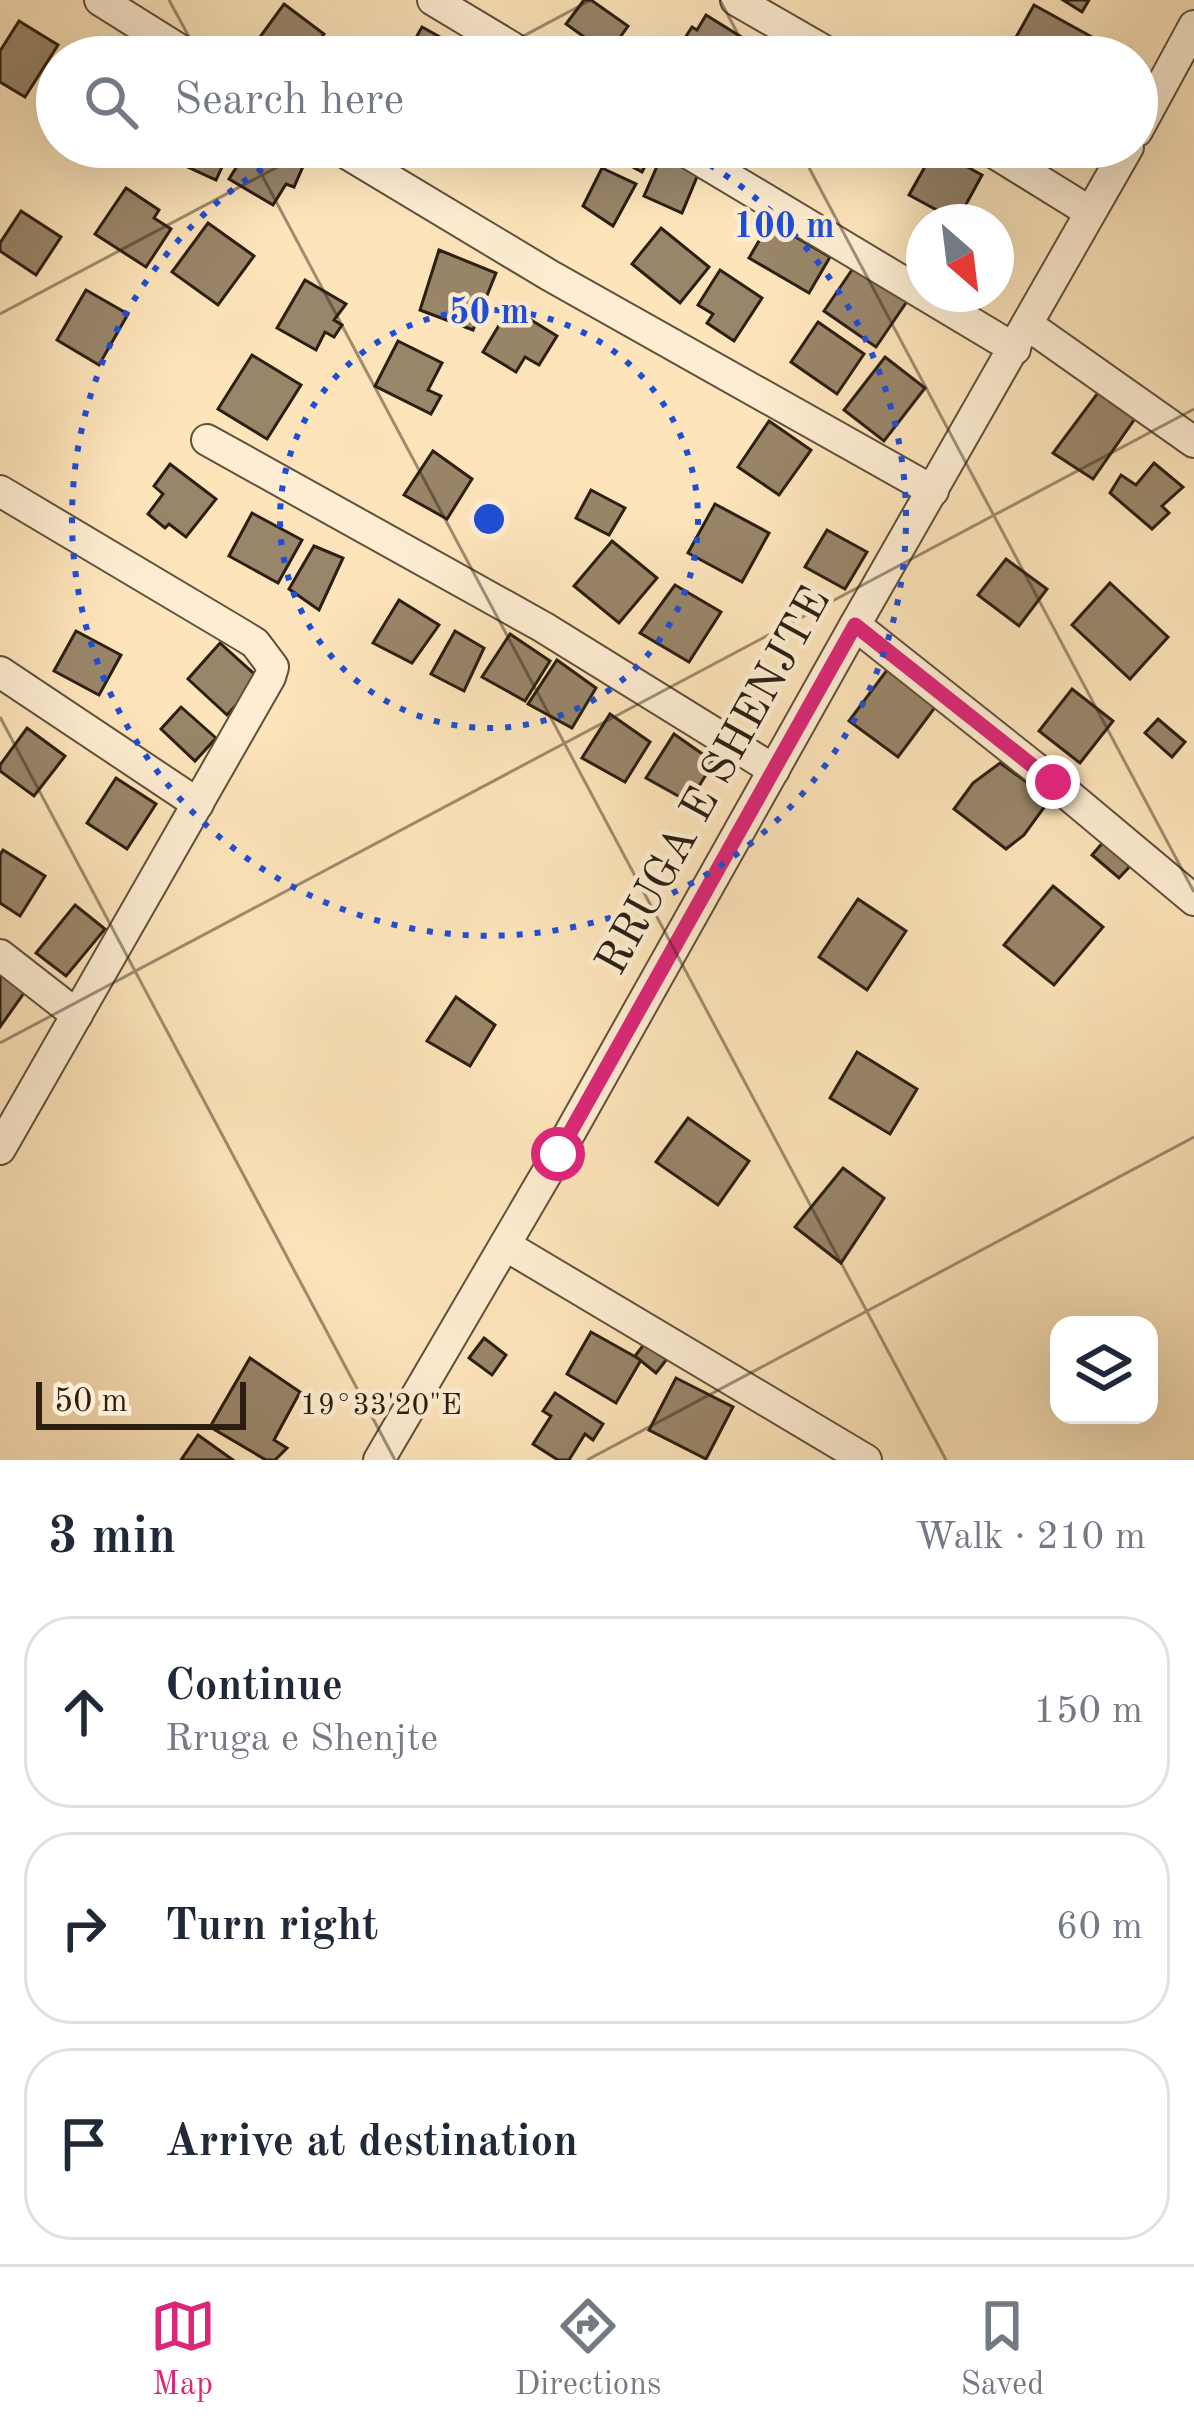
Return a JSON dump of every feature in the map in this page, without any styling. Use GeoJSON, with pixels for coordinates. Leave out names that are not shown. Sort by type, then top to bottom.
{"type":"FeatureCollection","features":[{"type":"Feature","properties":{"kind":"street"},"geometry":{"type":"LineString","coordinates":[[100,0],[157,36]]}},
{"type":"Feature","properties":{"kind":"street"},"geometry":{"type":"LineString","coordinates":[[433,0],[493,36]]}},
{"type":"Feature","properties":{"kind":"street"},"geometry":{"type":"LineString","coordinates":[[736,0],[799,36]]}},
{"type":"Feature","properties":{"kind":"street"},"geometry":{"type":"LineString","coordinates":[[1158,108],[1182,82],[1194,26]]}},
{"type":"Feature","properties":{"kind":"street"},"geometry":{"type":"LineString","coordinates":[[372,168],[550,275],[933,491]]}},
{"type":"Feature","properties":{"kind":"street"},"geometry":{"type":"LineString","coordinates":[[716,168],[1021,337],[1194,442]]}},
{"type":"Feature","properties":{"kind":"street"},"geometry":{"type":"LineString","coordinates":[[1019,168],[1090,212]]}},
{"type":"Feature","properties":{"kind":"street","name":"RRUGA E SHENJTE"},"geometry":{"type":"LineString","coordinates":[[380,1460],[1116,168]]}},
{"type":"Feature","properties":{"kind":"street"},"geometry":{"type":"LineString","coordinates":[[207,440],[542,627],[774,770]]}},
{"type":"Feature","properties":{"kind":"street"},"geometry":{"type":"LineString","coordinates":[[0,491],[242,635],[273,667],[77,1015],[11,1106],[0,1149]]}},
{"type":"Feature","properties":{"kind":"street"},"geometry":{"type":"LineString","coordinates":[[855,625],[1194,900]]}},
{"type":"Feature","properties":{"kind":"street"},"geometry":{"type":"LineString","coordinates":[[0,672],[198,804]]}},
{"type":"Feature","properties":{"kind":"street"},"geometry":{"type":"LineString","coordinates":[[0,955],[77,1015]]}},
{"type":"Feature","properties":{"kind":"street"},"geometry":{"type":"LineString","coordinates":[[505,1245],[866,1460]]}},
{"type":"Feature","properties":{"kind":"building"},"geometry":{"type":"Polygon","coordinates":[[[584,0],[591,0],[628,26],[621,36],[583,36],[566,24],[584,0]]]}},
{"type":"Feature","properties":{"kind":"building"},"geometry":{"type":"Polygon","coordinates":[[[1063,0],[1089,0],[1082,12],[1063,0]]]}},
{"type":"Feature","properties":{"kind":"building"},"geometry":{"type":"Polygon","coordinates":[[[284,4],[324,34],[323,36],[261,36],[284,4]]]}},
{"type":"Feature","properties":{"kind":"building"},"geometry":{"type":"Polygon","coordinates":[[[1034,5],[1090,36],[1017,36],[1034,5]]]}},
{"type":"Feature","properties":{"kind":"building"},"geometry":{"type":"Polygon","coordinates":[[[706,15],[740,36],[686,36],[692,27],[697,30],[706,15]]]}},
{"type":"Feature","properties":{"kind":"building"},"geometry":{"type":"Polygon","coordinates":[[[19,21],[43,36],[36,36],[36,80],[25,97],[0,82],[0,51],[19,21]]]}},
{"type":"Feature","properties":{"kind":"building"},"geometry":{"type":"Polygon","coordinates":[[[422,27],[438,36],[417,36],[422,27]]]}},
{"type":"Feature","properties":{"kind":"building"},"geometry":{"type":"Polygon","coordinates":[[[190,168],[221,168],[216,180],[190,168]]]}},
{"type":"Feature","properties":{"kind":"building"},"geometry":{"type":"Polygon","coordinates":[[[236,168],[302,168],[294,187],[286,184],[273,205],[229,179],[236,168]]]}},
{"type":"Feature","properties":{"kind":"building"},"geometry":{"type":"Polygon","coordinates":[[[602,168],[636,184],[613,226],[583,206],[602,168]]]}},
{"type":"Feature","properties":{"kind":"building"},"geometry":{"type":"Polygon","coordinates":[[[656,168],[699,172],[682,213],[644,196],[656,168]]]}},
{"type":"Feature","properties":{"kind":"building"},"geometry":{"type":"Polygon","coordinates":[[[924,168],[969,168],[982,175],[966,204],[926,204],[909,195],[924,168]]]}},
{"type":"Feature","properties":{"kind":"building"},"geometry":{"type":"Polygon","coordinates":[[[126,188],[159,210],[154,218],[171,229],[146,267],[95,234],[126,188]]]}},
{"type":"Feature","properties":{"kind":"building"},"geometry":{"type":"Polygon","coordinates":[[[21,211],[61,237],[36,275],[0,251],[0,243],[21,211]]]}},
{"type":"Feature","properties":{"kind":"building"},"geometry":{"type":"Polygon","coordinates":[[[770,222],[830,257],[809,293],[749,258],[770,222]]]}},
{"type":"Feature","properties":{"kind":"building"},"geometry":{"type":"Polygon","coordinates":[[[208,223],[254,256],[218,305],[172,272],[208,223]]]}},
{"type":"Feature","properties":{"kind":"building"},"geometry":{"type":"Polygon","coordinates":[[[661,228],[709,267],[680,303],[632,264],[661,228]]]}},
{"type":"Feature","properties":{"kind":"building"},"geometry":{"type":"Polygon","coordinates":[[[439,250],[496,273],[473,330],[420,310],[439,250]]]}},
{"type":"Feature","properties":{"kind":"building"},"geometry":{"type":"Polygon","coordinates":[[[858,261],[906,294],[906,303],[876,347],[824,311],[858,261]]]}},
{"type":"Feature","properties":{"kind":"building"},"geometry":{"type":"Polygon","coordinates":[[[720,270],[762,298],[734,341],[707,323],[713,314],[698,305],[720,270]]]}},
{"type":"Feature","properties":{"kind":"building"},"geometry":{"type":"Polygon","coordinates":[[[305,280],[346,304],[334,320],[342,325],[334,337],[325,332],[316,350],[277,328],[305,280]]]}},
{"type":"Feature","properties":{"kind":"building"},"geometry":{"type":"Polygon","coordinates":[[[86,290],[128,314],[99,365],[57,340],[86,290]]]}},
{"type":"Feature","properties":{"kind":"building"},"geometry":{"type":"Polygon","coordinates":[[[510,307],[557,336],[539,365],[525,357],[516,372],[483,352],[510,307]]]}},
{"type":"Feature","properties":{"kind":"building"},"geometry":{"type":"Polygon","coordinates":[[[818,322],[864,354],[837,394],[791,362],[818,322]]]}},
{"type":"Feature","properties":{"kind":"building"},"geometry":{"type":"Polygon","coordinates":[[[398,341],[442,363],[428,390],[441,396],[431,414],[375,386],[398,341]]]}},
{"type":"Feature","properties":{"kind":"building"},"geometry":{"type":"Polygon","coordinates":[[[252,355],[301,385],[267,439],[218,409],[252,355]]]}},
{"type":"Feature","properties":{"kind":"building"},"geometry":{"type":"Polygon","coordinates":[[[885,357],[925,388],[884,441],[844,410],[885,357]]]}},
{"type":"Feature","properties":{"kind":"building"},"geometry":{"type":"Polygon","coordinates":[[[1100,390],[1136,417],[1093,479],[1053,453],[1100,390]]]}},
{"type":"Feature","properties":{"kind":"building"},"geometry":{"type":"Polygon","coordinates":[[[769,421],[811,450],[779,495],[738,467],[769,421]]]}},
{"type":"Feature","properties":{"kind":"building"},"geometry":{"type":"Polygon","coordinates":[[[433,451],[472,479],[447,519],[404,495],[433,451]]]}},
{"type":"Feature","properties":{"kind":"building"},"geometry":{"type":"Polygon","coordinates":[[[1154,463],[1183,487],[1162,506],[1169,513],[1152,529],[1110,493],[1121,475],[1136,485],[1154,463]]]}},
{"type":"Feature","properties":{"kind":"building"},"geometry":{"type":"Polygon","coordinates":[[[170,464],[216,499],[186,537],[148,514],[163,494],[154,486],[170,464]]]}},
{"type":"Feature","properties":{"kind":"building"},"geometry":{"type":"Polygon","coordinates":[[[591,490],[625,508],[609,535],[576,518],[591,490]]]}},
{"type":"Feature","properties":{"kind":"building"},"geometry":{"type":"Polygon","coordinates":[[[715,504],[769,533],[742,582],[688,553],[715,504]]]}},
{"type":"Feature","properties":{"kind":"building"},"geometry":{"type":"Polygon","coordinates":[[[252,513],[302,540],[278,583],[229,556],[252,513]]]}},
{"type":"Feature","properties":{"kind":"building"},"geometry":{"type":"Polygon","coordinates":[[[827,530],[867,552],[845,589],[805,567],[827,530]]]}},
{"type":"Feature","properties":{"kind":"building"},"geometry":{"type":"Polygon","coordinates":[[[612,541],[657,578],[619,623],[574,586],[612,541]]]}},
{"type":"Feature","properties":{"kind":"building"},"geometry":{"type":"Polygon","coordinates":[[[314,546],[343,558],[319,610],[289,589],[314,546]]]}},
{"type":"Feature","properties":{"kind":"building"},"geometry":{"type":"Polygon","coordinates":[[[1006,559],[1047,589],[1019,626],[978,595],[1006,559]]]}},
{"type":"Feature","properties":{"kind":"building"},"geometry":{"type":"Polygon","coordinates":[[[1110,583],[1168,637],[1130,679],[1072,625],[1110,583]]]}},
{"type":"Feature","properties":{"kind":"building"},"geometry":{"type":"Polygon","coordinates":[[[675,585],[721,612],[689,662],[640,633],[675,585]]]}},
{"type":"Feature","properties":{"kind":"building"},"geometry":{"type":"Polygon","coordinates":[[[399,600],[439,625],[412,663],[373,643],[399,600]]]}},
{"type":"Feature","properties":{"kind":"building"},"geometry":{"type":"Polygon","coordinates":[[[76,631],[121,655],[99,695],[54,671],[76,631]]]}},
{"type":"Feature","properties":{"kind":"building"},"geometry":{"type":"Polygon","coordinates":[[[455,631],[484,648],[464,691],[431,674],[455,631]]]}},
{"type":"Feature","properties":{"kind":"building"},"geometry":{"type":"Polygon","coordinates":[[[510,634],[550,661],[525,701],[482,677],[510,634]]]}},
{"type":"Feature","properties":{"kind":"building"},"geometry":{"type":"Polygon","coordinates":[[[220,643],[260,679],[227,715],[188,679],[220,643]]]}},
{"type":"Feature","properties":{"kind":"building"},"geometry":{"type":"Polygon","coordinates":[[[557,660],[596,688],[572,728],[528,704],[557,660]]]}},
{"type":"Feature","properties":{"kind":"building"},"geometry":{"type":"Polygon","coordinates":[[[887,670],[936,706],[898,757],[849,721],[887,670]]]}},
{"type":"Feature","properties":{"kind":"building"},"geometry":{"type":"Polygon","coordinates":[[[1072,689],[1113,721],[1080,763],[1039,731],[1072,689]]]}},
{"type":"Feature","properties":{"kind":"building"},"geometry":{"type":"Polygon","coordinates":[[[181,707],[216,738],[195,761],[161,729],[181,707]]]}},
{"type":"Feature","properties":{"kind":"building"},"geometry":{"type":"Polygon","coordinates":[[[610,714],[650,742],[625,782],[582,758],[610,714]]]}},
{"type":"Feature","properties":{"kind":"building"},"geometry":{"type":"Polygon","coordinates":[[[1158,719],[1185,742],[1172,757],[1145,733],[1158,719]]]}},
{"type":"Feature","properties":{"kind":"building"},"geometry":{"type":"Polygon","coordinates":[[[27,728],[65,756],[34,796],[0,771],[27,728]]]}},
{"type":"Feature","properties":{"kind":"building"},"geometry":{"type":"Polygon","coordinates":[[[674,734],[714,762],[689,802],[646,778],[674,734]]]}},
{"type":"Feature","properties":{"kind":"building"},"geometry":{"type":"Polygon","coordinates":[[[1000,763],[1028,783],[1045,806],[1024,835],[1006,849],[954,809],[973,783],[1000,763]]]}},
{"type":"Feature","properties":{"kind":"building"},"geometry":{"type":"Polygon","coordinates":[[[116,778],[156,804],[127,849],[87,823],[116,778]]]}},
{"type":"Feature","properties":{"kind":"building"},"geometry":{"type":"Polygon","coordinates":[[[1105,840],[1132,864],[1119,878],[1092,855],[1105,840]]]}},
{"type":"Feature","properties":{"kind":"building"},"geometry":{"type":"Polygon","coordinates":[[[3,850],[45,876],[20,916],[0,903],[3,850]]]}},
{"type":"Feature","properties":{"kind":"building"},"geometry":{"type":"Polygon","coordinates":[[[1053,886],[1103,927],[1054,985],[1004,945],[1053,886]]]}},
{"type":"Feature","properties":{"kind":"building"},"geometry":{"type":"Polygon","coordinates":[[[858,899],[906,931],[867,990],[819,957],[858,899]]]}},
{"type":"Feature","properties":{"kind":"building"},"geometry":{"type":"Polygon","coordinates":[[[75,905],[105,929],[66,976],[36,953],[75,905]]]}},
{"type":"Feature","properties":{"kind":"building"},"geometry":{"type":"Polygon","coordinates":[[[0,972],[26,990],[0,1027],[0,972]]]}},
{"type":"Feature","properties":{"kind":"building"},"geometry":{"type":"Polygon","coordinates":[[[456,997],[495,1025],[470,1066],[427,1041],[456,997]]]}},
{"type":"Feature","properties":{"kind":"building"},"geometry":{"type":"Polygon","coordinates":[[[857,1052],[917,1089],[890,1134],[830,1098],[857,1052]]]}},
{"type":"Feature","properties":{"kind":"building"},"geometry":{"type":"Polygon","coordinates":[[[688,1118],[749,1161],[718,1205],[656,1162],[688,1118]]]}},
{"type":"Feature","properties":{"kind":"building"},"geometry":{"type":"Polygon","coordinates":[[[843,1168],[884,1198],[841,1263],[795,1227],[843,1168]]]}},
{"type":"Feature","properties":{"kind":"building"},"geometry":{"type":"Polygon","coordinates":[[[591,1332],[641,1360],[616,1403],[567,1374],[591,1332]]]}},
{"type":"Feature","properties":{"kind":"building"},"geometry":{"type":"Polygon","coordinates":[[[484,1338],[506,1355],[492,1375],[469,1358],[484,1338]]]}},
{"type":"Feature","properties":{"kind":"building"},"geometry":{"type":"Polygon","coordinates":[[[648,1339],[670,1355],[656,1373],[635,1356],[648,1339]]]}},
{"type":"Feature","properties":{"kind":"building"},"geometry":{"type":"Polygon","coordinates":[[[250,1358],[300,1392],[274,1440],[287,1448],[275,1460],[266,1460],[210,1427],[250,1358]]]}},
{"type":"Feature","properties":{"kind":"building"},"geometry":{"type":"Polygon","coordinates":[[[676,1378],[733,1407],[706,1459],[649,1430],[676,1378]]]}},
{"type":"Feature","properties":{"kind":"building"},"geometry":{"type":"Polygon","coordinates":[[[555,1393],[603,1424],[593,1440],[585,1434],[569,1460],[558,1460],[533,1444],[551,1416],[543,1411],[555,1393]]]}},
{"type":"Feature","properties":{"kind":"building"},"geometry":{"type":"Polygon","coordinates":[[[198,1435],[233,1460],[181,1460],[198,1435]]]}},
{"type":"Feature","properties":{"kind":"route"},"geometry":{"type":"LineString","coordinates":[[558,1154],[855,625],[1053,782]]}}]}
